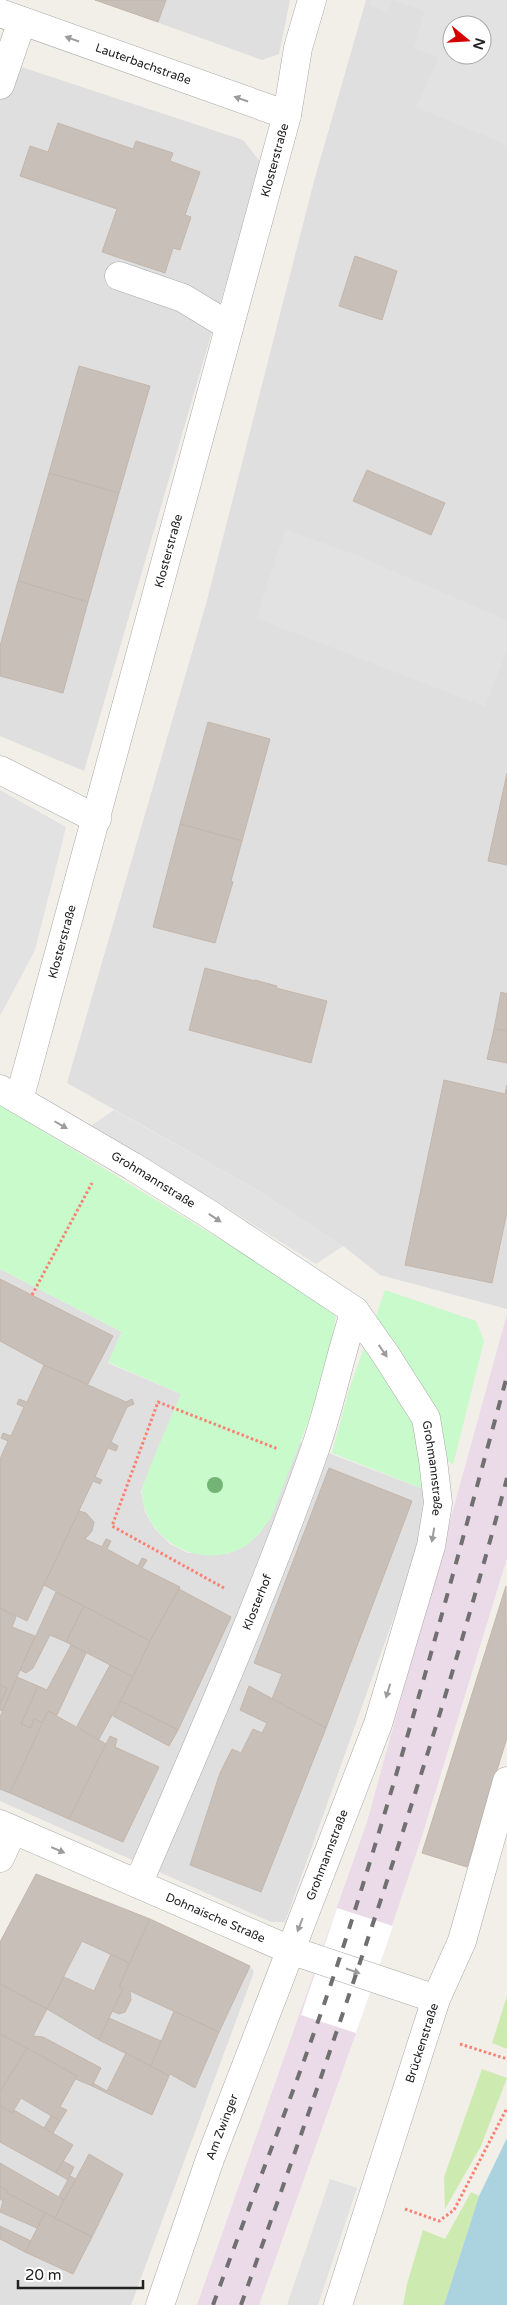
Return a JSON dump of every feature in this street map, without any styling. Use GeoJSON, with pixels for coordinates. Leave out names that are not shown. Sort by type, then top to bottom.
{"type":"FeatureCollection","features":[{"type":"Feature","properties":{"kind":"street","name":"Klosterstraße"},"geometry":{"type":"LineString","coordinates":[[10,1095],[97,819],[287,115],[298,48],[312,0]]}},
{"type":"Feature","properties":{"kind":"street"},"geometry":{"type":"LineString","coordinates":[[0,85],[11,17]]}},
{"type":"Feature","properties":{"kind":"street","name":"Lauterbachstraße"},"geometry":{"type":"LineString","coordinates":[[11,17],[287,115]]}},
{"type":"Feature","properties":{"kind":"street"},"geometry":{"type":"LineString","coordinates":[[119,276],[183,298],[229,326]]}},
{"type":"Feature","properties":{"kind":"street"},"geometry":{"type":"LineString","coordinates":[[0,770],[97,819]]}},
{"type":"Feature","properties":{"kind":"street","name":"Grohmannstraße"},"geometry":{"type":"LineString","coordinates":[[10,1095],[209,1214],[355,1311],[386,1355],[426,1418],[438,1503],[431,1546],[378,1724],[290,1950]]}},
{"type":"Feature","properties":{"kind":"street","name":"Klosterhof"},"geometry":{"type":"LineString","coordinates":[[138,1884],[257,1606],[310,1462],[342,1349],[355,1311]]}},
{"type":"Feature","properties":{"kind":"street","name":"Brückenstraße"},"geometry":{"type":"LineString","coordinates":[[338,2305],[436,2000],[462,1941],[507,1781]]}},
{"type":"Feature","properties":{"kind":"street"},"geometry":{"type":"LineString","coordinates":[[0,1858],[7,1827]]}},
{"type":"Feature","properties":{"kind":"street","name":"Dohnaische Straße"},"geometry":{"type":"LineString","coordinates":[[7,1827],[290,1950],[436,2000]]}},
{"type":"Feature","properties":{"kind":"street","name":"Am Zwinger"},"geometry":{"type":"LineString","coordinates":[[160,2305],[210,2159],[290,1950]]}},
{"type":"Feature","properties":{"kind":"path"},"geometry":{"type":"LineString","coordinates":[[32,1295],[108,1152]]}},
{"type":"Feature","properties":{"kind":"path"},"geometry":{"type":"LineString","coordinates":[[257,1606],[112,1526],[158,1402],[310,1462]]}},
{"type":"Feature","properties":{"kind":"path"},"geometry":{"type":"LineString","coordinates":[[458,2043],[507,2058]]}},
{"type":"Feature","properties":{"kind":"path"},"geometry":{"type":"LineString","coordinates":[[439,2221],[454,2210],[507,2108]]}},
{"type":"Feature","properties":{"kind":"shaded area"},"geometry":{"type":"Polygon","coordinates":[[[95,0],[290,0],[279,54],[262,60],[95,0]]]}},
{"type":"Feature","properties":{"kind":"shaded area"},"geometry":{"type":"Polygon","coordinates":[[[366,0],[507,0],[507,1309],[380,1275],[343,1246],[252,1187],[67,1083],[206,604],[314,181],[366,0]]]}},
{"type":"Feature","properties":{"kind":"shaded area"},"geometry":{"type":"Polygon","coordinates":[[[371,0],[392,0],[388,12],[369,5],[371,0]]]}},
{"type":"Feature","properties":{"kind":"shaded area"},"geometry":{"type":"Polygon","coordinates":[[[392,0],[507,0],[507,145],[416,107],[439,57],[413,49],[425,11],[392,0]]]}},
{"type":"Feature","properties":{"kind":"shaded area"},"geometry":{"type":"Polygon","coordinates":[[[0,60],[243,140],[261,163],[84,771],[0,736],[0,60]]]}},
{"type":"Feature","properties":{"kind":"shaded area"},"geometry":{"type":"Polygon","coordinates":[[[285,530],[349,552],[507,620],[507,650],[485,707],[256,618],[285,530]]]}},
{"type":"Feature","properties":{"kind":"shaded area"},"geometry":{"type":"Polygon","coordinates":[[[0,790],[66,827],[35,950],[0,1016],[0,790]]]}},
{"type":"Feature","properties":{"kind":"shaded area"},"geometry":{"type":"Polygon","coordinates":[[[114,1110],[252,1187],[343,1246],[316,1264],[227,1208],[89,1127],[114,1110]]]}},
{"type":"Feature","properties":{"kind":"shaded area"},"geometry":{"type":"Polygon","coordinates":[[[0,1269],[122,1332],[108,1363],[181,1394],[141,1491],[145,1512],[155,1529],[170,1544],[188,1553],[227,1554],[245,1546],[259,1534],[270,1518],[299,1442],[426,1490],[416,1555],[285,1922],[271,1922],[0,1801],[0,1269]]]}},
{"type":"Feature","properties":{"kind":"shaded area"},"geometry":{"type":"Polygon","coordinates":[[[507,1314],[507,1558],[422,1836],[356,2033],[259,2305],[197,2305],[367,1822],[507,1314]]]}},
{"type":"Feature","properties":{"kind":"shaded area"},"geometry":{"type":"Polygon","coordinates":[[[36,1874],[150,1919],[250,1966],[254,1972],[131,2305],[0,2305],[0,1942],[36,1874]]]}},
{"type":"Feature","properties":{"kind":"shaded area"},"geometry":{"type":"Polygon","coordinates":[[[330,2179],[357,2188],[318,2305],[287,2305],[330,2179]]]}},
{"type":"Feature","properties":{"kind":"green space"},"geometry":{"type":"Polygon","coordinates":[[[0,1105],[298,1287],[336,1314],[326,1366],[310,1418],[271,1518],[256,1537],[245,1546],[229,1553],[212,1556],[195,1554],[179,1548],[165,1538],[154,1526],[146,1511],[142,1494],[143,1487],[181,1394],[108,1362],[122,1332],[0,1269],[0,1105]]]}},
{"type":"Feature","properties":{"kind":"green space"},"geometry":{"type":"Polygon","coordinates":[[[385,1290],[476,1321],[484,1341],[453,1465],[445,1458],[374,1322],[385,1290]]]}},
{"type":"Feature","properties":{"kind":"green space"},"geometry":{"type":"Polygon","coordinates":[[[364,1348],[413,1422],[425,1473],[426,1490],[332,1453],[349,1390],[364,1348]]]}},
{"type":"Feature","properties":{"kind":"green space"},"geometry":{"type":"Polygon","coordinates":[[[507,1996],[507,2049],[492,2043],[507,1996]]]}},
{"type":"Feature","properties":{"kind":"green space"},"geometry":{"type":"Polygon","coordinates":[[[482,2069],[507,2078],[481,2146],[445,2209],[444,2177],[482,2069]]]}},
{"type":"Feature","properties":{"kind":"green space"},"geometry":{"type":"Polygon","coordinates":[[[471,2192],[479,2196],[444,2305],[403,2305],[407,2284],[423,2230],[445,2239],[471,2192]]]}},
{"type":"Feature","properties":{"kind":"water"},"geometry":{"type":"Polygon","coordinates":[[[507,2138],[507,2305],[444,2305],[479,2196],[507,2138]]]}},
{"type":"Feature","properties":{"kind":"pier"},"geometry":{"type":"Polygon","coordinates":[[[337,1908],[393,1926],[356,2033],[301,2015],[337,1908]]]}},
{"type":"Feature","properties":{"kind":"building"},"geometry":{"type":"Polygon","coordinates":[[[95,0],[166,0],[158,22],[95,0]]]}},
{"type":"Feature","properties":{"kind":"building"},"geometry":{"type":"Polygon","coordinates":[[[58,123],[133,149],[136,141],[173,153],[170,161],[200,172],[185,215],[191,217],[180,250],[173,248],[165,273],[102,252],[117,209],[20,176],[30,146],[48,152],[58,123]]]}},
{"type":"Feature","properties":{"kind":"building"},"geometry":{"type":"Polygon","coordinates":[[[355,256],[397,271],[382,320],[339,306],[355,256]]]}},
{"type":"Feature","properties":{"kind":"building"},"geometry":{"type":"Polygon","coordinates":[[[79,366],[150,386],[119,493],[49,473],[79,366]]]}},
{"type":"Feature","properties":{"kind":"building"},"geometry":{"type":"Polygon","coordinates":[[[367,470],[445,503],[431,535],[353,501],[367,470]]]}},
{"type":"Feature","properties":{"kind":"building"},"geometry":{"type":"Polygon","coordinates":[[[49,473],[119,493],[88,602],[18,581],[49,473]]]}},
{"type":"Feature","properties":{"kind":"building"},"geometry":{"type":"Polygon","coordinates":[[[18,581],[88,602],[63,693],[0,676],[0,646],[18,581]]]}},
{"type":"Feature","properties":{"kind":"building"},"geometry":{"type":"Polygon","coordinates":[[[208,722],[270,739],[242,841],[180,824],[208,722]]]}},
{"type":"Feature","properties":{"kind":"building"},"geometry":{"type":"Polygon","coordinates":[[[507,773],[507,865],[488,861],[507,773]]]}},
{"type":"Feature","properties":{"kind":"building"},"geometry":{"type":"Polygon","coordinates":[[[180,824],[242,841],[231,881],[233,882],[215,943],[153,927],[180,824]]]}},
{"type":"Feature","properties":{"kind":"building"},"geometry":{"type":"Polygon","coordinates":[[[205,968],[327,1001],[311,1063],[189,1030],[205,968]]]}},
{"type":"Feature","properties":{"kind":"building"},"geometry":{"type":"Polygon","coordinates":[[[501,992],[507,994],[507,1031],[494,1029],[501,992]]]}},
{"type":"Feature","properties":{"kind":"building"},"geometry":{"type":"Polygon","coordinates":[[[494,1029],[507,1031],[507,1063],[487,1059],[494,1029]]]}},
{"type":"Feature","properties":{"kind":"building"},"geometry":{"type":"Polygon","coordinates":[[[444,1080],[505,1094],[507,1085],[507,1212],[492,1283],[405,1265],[444,1080]]]}},
{"type":"Feature","properties":{"kind":"building"},"geometry":{"type":"Polygon","coordinates":[[[0,1279],[113,1336],[88,1384],[44,1365],[0,1341],[0,1279]]]}},
{"type":"Feature","properties":{"kind":"building"},"geometry":{"type":"Polygon","coordinates":[[[44,1365],[126,1402],[132,1399],[134,1404],[127,1407],[111,1442],[118,1446],[116,1451],[108,1448],[95,1477],[102,1480],[100,1484],[93,1481],[27,1621],[0,1608],[0,1459],[8,1441],[1,1438],[3,1433],[11,1436],[24,1407],[17,1404],[19,1399],[27,1402],[44,1365]]]}},
{"type":"Feature","properties":{"kind":"building"},"geometry":{"type":"Polygon","coordinates":[[[329,1468],[412,1501],[326,1728],[272,1699],[282,1674],[254,1663],[329,1468]]]}},
{"type":"Feature","properties":{"kind":"building"},"geometry":{"type":"Polygon","coordinates":[[[79,1511],[86,1513],[94,1522],[92,1531],[85,1539],[102,1547],[106,1539],[111,1541],[107,1549],[138,1566],[142,1558],[147,1560],[142,1568],[180,1587],[150,1641],[44,1585],[79,1511]]]}},
{"type":"Feature","properties":{"kind":"building"},"geometry":{"type":"Polygon","coordinates":[[[506,1586],[507,1738],[467,1867],[422,1853],[506,1586]]]}},
{"type":"Feature","properties":{"kind":"building"},"geometry":{"type":"Polygon","coordinates":[[[179,1589],[231,1617],[178,1730],[121,1701],[150,1641],[179,1589]]]}},
{"type":"Feature","properties":{"kind":"building"},"geometry":{"type":"Polygon","coordinates":[[[56,1592],[84,1606],[66,1642],[50,1635],[33,1668],[26,1673],[20,1670],[56,1592]]]}},
{"type":"Feature","properties":{"kind":"building"},"geometry":{"type":"Polygon","coordinates":[[[84,1606],[150,1641],[133,1677],[66,1642],[84,1606]]]}},
{"type":"Feature","properties":{"kind":"building"},"geometry":{"type":"Polygon","coordinates":[[[0,1608],[16,1617],[12,1627],[35,1636],[2,1711],[0,1710],[0,1704],[7,1688],[0,1685],[0,1608]]]}},
{"type":"Feature","properties":{"kind":"building"},"geometry":{"type":"Polygon","coordinates":[[[71,1645],[86,1653],[57,1715],[48,1711],[43,1723],[34,1719],[31,1728],[21,1724],[38,1686],[47,1690],[71,1645]]]}},
{"type":"Feature","properties":{"kind":"building"},"geometry":{"type":"Polygon","coordinates":[[[110,1665],[133,1677],[98,1741],[77,1726],[110,1665]]]}},
{"type":"Feature","properties":{"kind":"building"},"geometry":{"type":"Polygon","coordinates":[[[17,1677],[38,1686],[21,1724],[31,1728],[34,1719],[43,1723],[10,1793],[0,1789],[0,1717],[17,1677]]]}},
{"type":"Feature","properties":{"kind":"building"},"geometry":{"type":"Polygon","coordinates":[[[0,1685],[7,1688],[0,1704],[0,1685]]]}},
{"type":"Feature","properties":{"kind":"building"},"geometry":{"type":"Polygon","coordinates":[[[249,1686],[326,1728],[261,1892],[190,1865],[220,1773],[232,1749],[241,1753],[253,1729],[262,1733],[267,1723],[240,1710],[249,1686]]]}},
{"type":"Feature","properties":{"kind":"building"},"geometry":{"type":"Polygon","coordinates":[[[121,1701],[178,1730],[169,1746],[113,1716],[121,1701]]]}},
{"type":"Feature","properties":{"kind":"building"},"geometry":{"type":"Polygon","coordinates":[[[48,1711],[106,1744],[69,1819],[10,1793],[48,1711]]]}},
{"type":"Feature","properties":{"kind":"building"},"geometry":{"type":"Polygon","coordinates":[[[110,1736],[117,1739],[115,1747],[159,1767],[123,1842],[69,1819],[110,1736]]]}},
{"type":"Feature","properties":{"kind":"building"},"geometry":{"type":"Polygon","coordinates":[[[36,1874],[150,1919],[129,1963],[82,1941],[47,2009],[0,1984],[0,1942],[36,1874]]]}},
{"type":"Feature","properties":{"kind":"building"},"geometry":{"type":"Polygon","coordinates":[[[150,1919],[250,1966],[219,2032],[130,1991],[131,2000],[125,2012],[119,2014],[112,2011],[123,1988],[119,1987],[150,1919]]]}},
{"type":"Feature","properties":{"kind":"building"},"geometry":{"type":"Polygon","coordinates":[[[111,1954],[129,1963],[119,1987],[123,1988],[99,2040],[47,2009],[64,1977],[94,1991],[111,1954]]]}},
{"type":"Feature","properties":{"kind":"building"},"geometry":{"type":"Polygon","coordinates":[[[0,1984],[47,2009],[33,2036],[43,2037],[101,2068],[92,2086],[76,2079],[77,2076],[0,2034],[0,1984]]]}},
{"type":"Feature","properties":{"kind":"building"},"geometry":{"type":"Polygon","coordinates":[[[174,2011],[219,2032],[195,2088],[151,2066],[174,2011]]]}},
{"type":"Feature","properties":{"kind":"building"},"geometry":{"type":"Polygon","coordinates":[[[109,2018],[161,2041],[151,2066],[99,2040],[109,2018]]]}},
{"type":"Feature","properties":{"kind":"building"},"geometry":{"type":"Polygon","coordinates":[[[0,2034],[27,2048],[0,2092],[0,2034]]]}},
{"type":"Feature","properties":{"kind":"building"},"geometry":{"type":"Polygon","coordinates":[[[27,2048],[77,2076],[60,2107],[67,2110],[60,2121],[21,2098],[12,2113],[0,2106],[0,2092],[27,2048]]]}},
{"type":"Feature","properties":{"kind":"building"},"geometry":{"type":"Polygon","coordinates":[[[126,2053],[169,2076],[152,2115],[92,2086],[93,2083],[107,2091],[126,2053]]]}},
{"type":"Feature","properties":{"kind":"building"},"geometry":{"type":"Polygon","coordinates":[[[0,2106],[12,2113],[14,2110],[73,2145],[56,2173],[0,2142],[0,2106]]]}},
{"type":"Feature","properties":{"kind":"building"},"geometry":{"type":"Polygon","coordinates":[[[51,2116],[60,2121],[53,2133],[44,2128],[51,2116]]]}},
{"type":"Feature","properties":{"kind":"building"},"geometry":{"type":"Polygon","coordinates":[[[89,2154],[123,2174],[92,2237],[55,2218],[89,2154]]]}},
{"type":"Feature","properties":{"kind":"building"},"geometry":{"type":"Polygon","coordinates":[[[63,2161],[74,2167],[68,2180],[56,2173],[63,2161]]]}},
{"type":"Feature","properties":{"kind":"building"},"geometry":{"type":"Polygon","coordinates":[[[0,2163],[64,2200],[55,2218],[7,2193],[8,2191],[0,2186],[0,2163]]]}},
{"type":"Feature","properties":{"kind":"building"},"geometry":{"type":"Polygon","coordinates":[[[70,2176],[76,2179],[64,2200],[59,2196],[70,2176]]]}},
{"type":"Feature","properties":{"kind":"building"},"geometry":{"type":"Polygon","coordinates":[[[0,2186],[8,2191],[7,2193],[45,2213],[37,2228],[0,2212],[3,2201],[0,2199],[0,2186]]]}},
{"type":"Feature","properties":{"kind":"building"},"geometry":{"type":"Polygon","coordinates":[[[45,2213],[92,2237],[73,2274],[25,2252],[45,2213]]]}},
{"type":"Feature","properties":{"kind":"building"},"geometry":{"type":"Polygon","coordinates":[[[0,2226],[31,2241],[25,2252],[0,2239],[0,2226]]]}},
{"type":"Feature","properties":{"kind":"railway"},"geometry":{"type":"LineString","coordinates":[[213,2305],[304,2061],[354,1913],[414,1713],[507,1376]]}},
{"type":"Feature","properties":{"kind":"railway"},"geometry":{"type":"LineString","coordinates":[[241,2305],[383,1894],[448,1687],[507,1478]]}}]}
